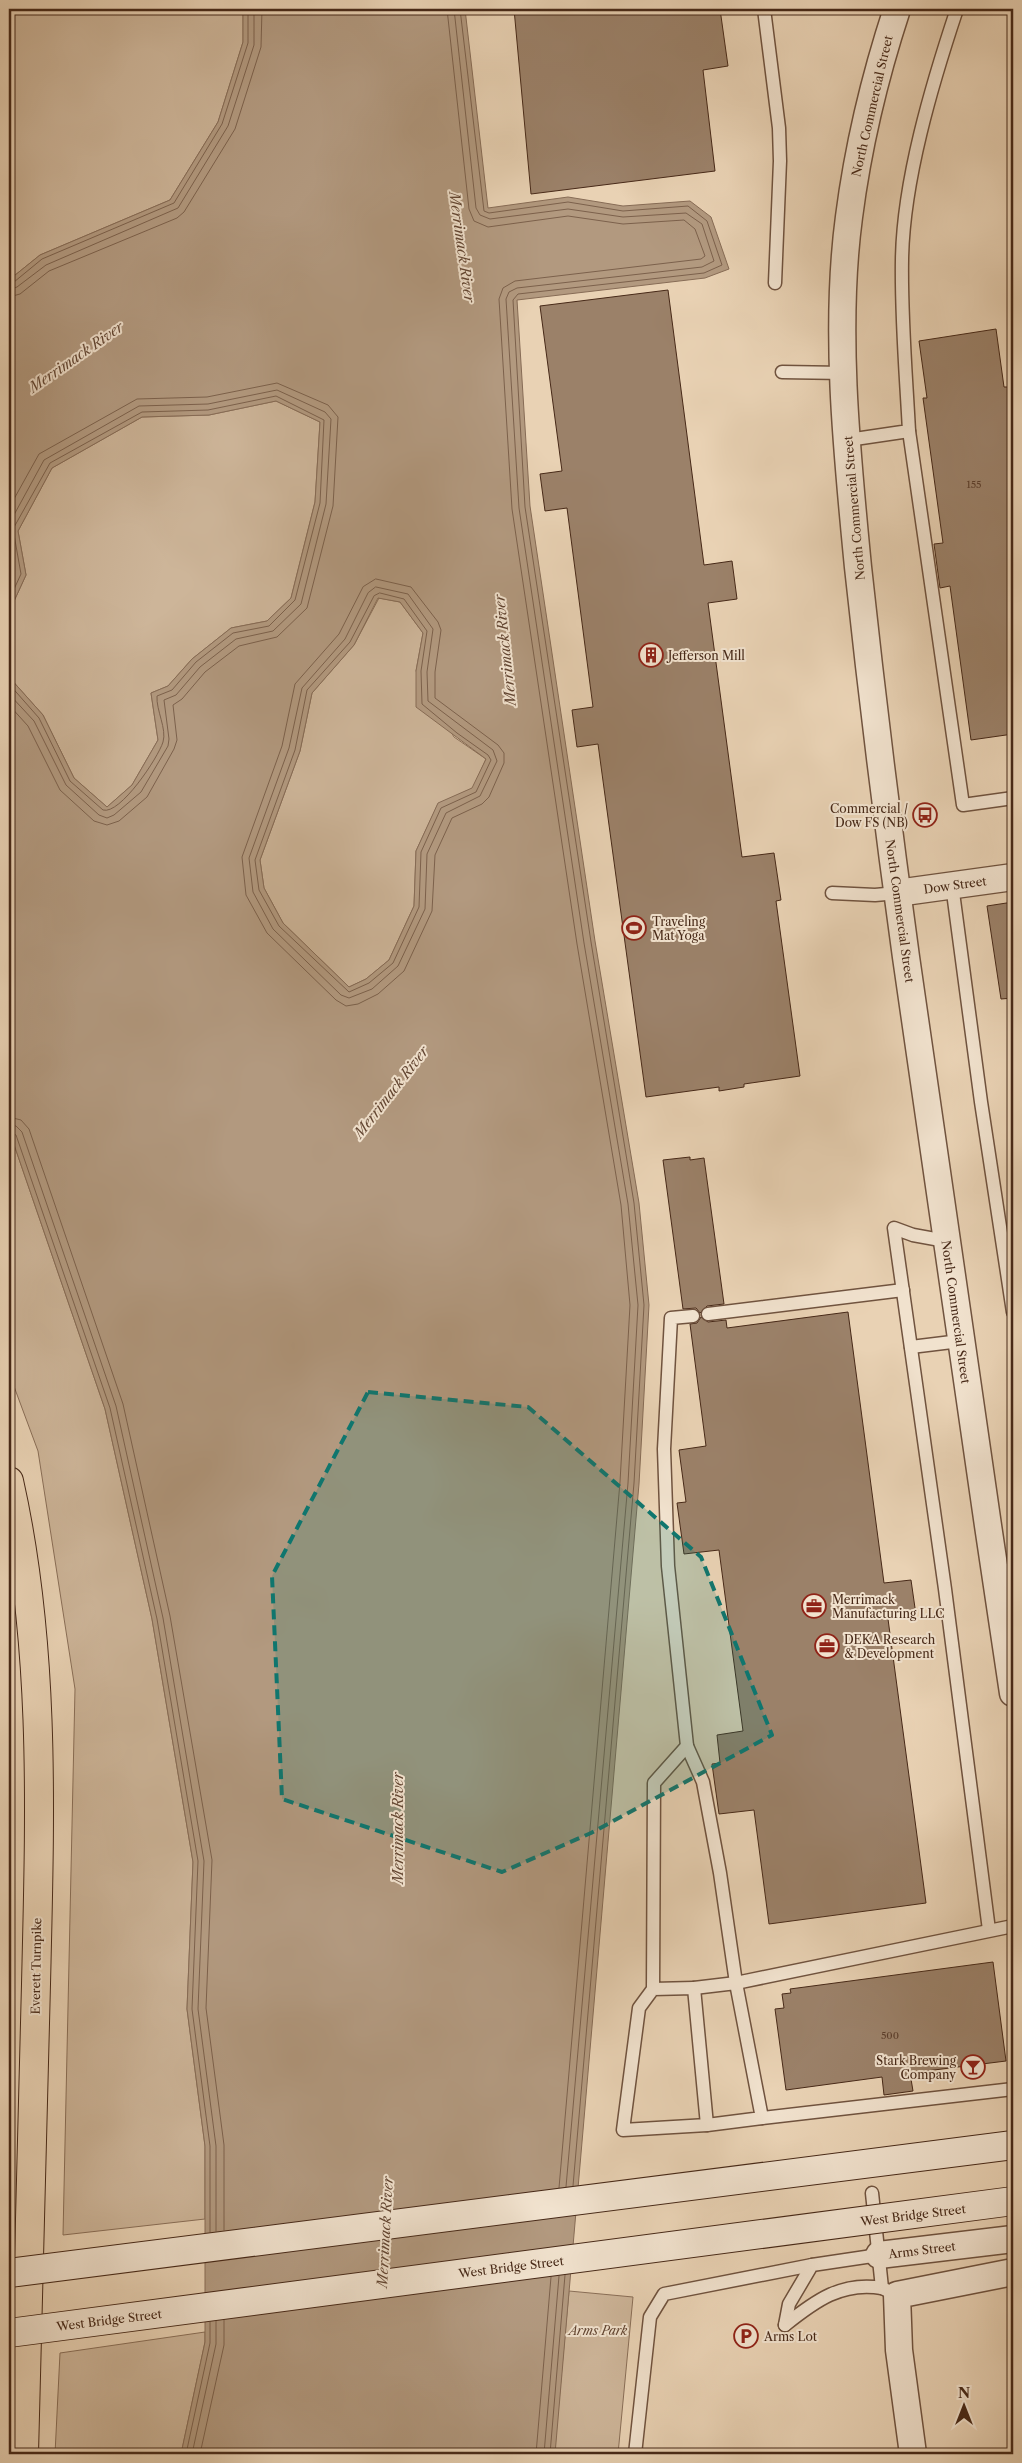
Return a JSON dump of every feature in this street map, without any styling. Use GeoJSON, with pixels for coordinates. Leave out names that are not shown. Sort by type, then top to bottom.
{"type":"FeatureCollection","features":[{"type":"Feature","properties":{"kind":"highway","name":"Everett Turnpike"},"geometry":{"type":"LineString","coordinates":[[9,1481],[18,1524],[31,1616],[40,1799],[24,2454]]}},
{"type":"Feature","properties":{"kind":"main road"},"geometry":{"type":"LineString","coordinates":[[9,2273],[1013,2145]]}},
{"type":"Feature","properties":{"kind":"main road","name":"West Bridge Street"},"geometry":{"type":"LineString","coordinates":[[9,2333],[1013,2201]]}},
{"type":"Feature","properties":{"kind":"street","name":"North Commercial Street"},"geometry":{"type":"LineString","coordinates":[[896,9],[883,51],[861,146],[848,220],[843,305],[844,373],[851,495],[869,667],[897,893],[960,1341],[1013,1693]]}},
{"type":"Feature","properties":{"kind":"street","name":"Dow Street"},"geometry":{"type":"LineString","coordinates":[[897,893],[1013,877]]}},
{"type":"Feature","properties":{"kind":"street","name":"Arms Street"},"geometry":{"type":"LineString","coordinates":[[879,2255],[1013,2239]]}},
{"type":"Feature","properties":{"kind":"street"},"geometry":{"type":"LineString","coordinates":[[889,2291],[1013,2272]]}},
{"type":"Feature","properties":{"kind":"street","name":"Arms Street"},"geometry":{"type":"LineString","coordinates":[[889,2291],[913,2454]]}},
{"type":"Feature","properties":{"kind":"lane"},"geometry":{"type":"LineString","coordinates":[[764,9],[779,128],[775,283]]}},
{"type":"Feature","properties":{"kind":"lane"},"geometry":{"type":"LineString","coordinates":[[956,9],[928,108],[911,184],[905,228],[902,260],[909,431],[963,805],[1013,798]]}},
{"type":"Feature","properties":{"kind":"lane"},"geometry":{"type":"LineString","coordinates":[[782,372],[844,373]]}},
{"type":"Feature","properties":{"kind":"lane"},"geometry":{"type":"LineString","coordinates":[[848,440],[909,431]]}},
{"type":"Feature","properties":{"kind":"lane"},"geometry":{"type":"LineString","coordinates":[[952,885],[981,1102],[1013,1312]]}},
{"type":"Feature","properties":{"kind":"lane"},"geometry":{"type":"LineString","coordinates":[[832,893],[897,893]]}},
{"type":"Feature","properties":{"kind":"lane"},"geometry":{"type":"LineString","coordinates":[[946,1241],[913,1235],[894,1228],[945,1589],[989,1930]]}},
{"type":"Feature","properties":{"kind":"lane"},"geometry":{"type":"LineString","coordinates":[[708,1314],[903,1290]]}},
{"type":"Feature","properties":{"kind":"lane"},"geometry":{"type":"LineString","coordinates":[[693,1316],[671,1318],[664,1449],[667,1537],[687,1746],[702,1782],[720,1873],[736,1983],[762,2118]]}},
{"type":"Feature","properties":{"kind":"lane"},"geometry":{"type":"LineString","coordinates":[[911,1347],[960,1341]]}},
{"type":"Feature","properties":{"kind":"lane"},"geometry":{"type":"LineString","coordinates":[[687,1746],[654,1783],[653,1989],[638,2008],[623,2130],[707,2125],[1013,2089]]}},
{"type":"Feature","properties":{"kind":"lane"},"geometry":{"type":"LineString","coordinates":[[653,1989],[694,1988],[736,1983],[1013,1926]]}},
{"type":"Feature","properties":{"kind":"lane"},"geometry":{"type":"LineString","coordinates":[[694,1988],[707,2125]]}},
{"type":"Feature","properties":{"kind":"lane"},"geometry":{"type":"LineString","coordinates":[[635,2454],[650,2318],[664,2294],[812,2265],[879,2255],[872,2193]]}},
{"type":"Feature","properties":{"kind":"lane","name":"Arms Street"},"geometry":{"type":"LineString","coordinates":[[879,2255],[889,2291]]}},
{"type":"Feature","properties":{"kind":"lane"},"geometry":{"type":"LineString","coordinates":[[812,2265],[789,2304],[785,2325],[828,2294],[865,2285],[889,2291]]}},
{"type":"Feature","properties":{"kind":"highlighted area"},"geometry":{"type":"Polygon","coordinates":[[[368,1392],[528,1407],[701,1557],[772,1735],[591,1833],[502,1872],[282,1799],[272,1576],[368,1392]]]}},
{"type":"Feature","properties":{"kind":"green space"},"geometry":{"type":"Polygon","coordinates":[[[9,9],[243,9],[243,42],[218,122],[170,200],[40,255],[9,280],[9,9]]]}},
{"type":"Feature","properties":{"kind":"green space"},"geometry":{"type":"Polygon","coordinates":[[[276,401],[320,422],[315,502],[291,598],[267,621],[231,628],[192,659],[168,686],[151,693],[158,740],[132,785],[107,807],[74,778],[43,715],[9,677],[9,612],[26,575],[18,531],[52,468],[142,417],[209,415],[276,401]]]}},
{"type":"Feature","properties":{"kind":"green space"},"geometry":{"type":"Polygon","coordinates":[[[379,598],[400,602],[423,633],[416,671],[454,737],[486,759],[473,788],[438,804],[416,851],[414,906],[389,960],[366,979],[349,987],[283,923],[264,888],[260,860],[300,751],[312,693],[354,645],[379,598]]]}},
{"type":"Feature","properties":{"kind":"green space"},"geometry":{"type":"Polygon","coordinates":[[[9,1130],[105,1409],[152,1619],[193,1862],[187,2009],[205,2146],[205,2219],[63,2235],[75,1689],[38,1451],[9,1373],[9,1130]]]}},
{"type":"Feature","properties":{"kind":"green space","name":"Arms Park"},"geometry":{"type":"Polygon","coordinates":[[[569,2291],[633,2297],[618,2454],[554,2454],[569,2291]]]}},
{"type":"Feature","properties":{"kind":"green space"},"geometry":{"type":"Polygon","coordinates":[[[205,2332],[205,2342],[181,2454],[55,2454],[60,2353],[205,2332]]]}},
{"type":"Feature","properties":{"kind":"water","name":"Merrimack River"},"geometry":{"type":"Polygon","coordinates":[[[243,9],[465,9],[488,208],[568,197],[623,206],[690,201],[711,217],[729,269],[705,278],[517,300],[530,506],[595,941],[639,1203],[649,1305],[639,1484],[555,2454],[181,2454],[205,2342],[205,2146],[187,2009],[193,1862],[152,1619],[105,1409],[9,1130],[9,677],[43,715],[74,778],[107,807],[132,785],[158,740],[151,693],[168,686],[192,659],[231,628],[267,621],[291,598],[315,502],[320,422],[276,401],[209,415],[142,417],[52,468],[18,531],[26,575],[9,612],[9,280],[40,255],[170,200],[218,122],[243,42],[243,9]],[[378,598],[354,645],[312,693],[300,751],[260,860],[264,888],[283,923],[349,987],[366,979],[389,960],[414,906],[416,851],[438,803],[472,788],[486,759],[416,707],[416,671],[423,633],[400,602],[378,598]]]}},
{"type":"Feature","properties":{"kind":"building"},"geometry":{"type":"Polygon","coordinates":[[[514,9],[720,9],[728,66],[703,70],[715,171],[531,194],[514,9]]]}},
{"type":"Feature","properties":{"kind":"building","name":"Jefferson Mill"},"geometry":{"type":"Polygon","coordinates":[[[668,290],[704,565],[732,561],[737,599],[708,603],[742,857],[774,853],[781,900],[776,901],[800,1076],[744,1084],[744,1087],[719,1091],[719,1087],[646,1097],[598,744],[577,747],[572,710],[593,707],[567,508],[545,511],[540,474],[562,471],[540,306],[668,290]]]}},
{"type":"Feature","properties":{"kind":"building"},"geometry":{"type":"Polygon","coordinates":[[[996,329],[1004,387],[1008,387],[1013,425],[1013,734],[971,740],[950,586],[940,588],[934,544],[943,543],[923,398],[927,398],[919,341],[996,329]]]}},
{"type":"Feature","properties":{"kind":"building"},"geometry":{"type":"Polygon","coordinates":[[[1013,902],[1013,998],[1001,999],[987,906],[1013,902]]]}},
{"type":"Feature","properties":{"kind":"building"},"geometry":{"type":"Polygon","coordinates":[[[690,1157],[690,1160],[704,1158],[724,1304],[707,1306],[700,1313],[696,1308],[683,1309],[663,1160],[690,1157]]]}},
{"type":"Feature","properties":{"kind":"building"},"geometry":{"type":"Polygon","coordinates":[[[848,1312],[884,1583],[911,1580],[916,1615],[888,1619],[926,1903],[769,1924],[754,1810],[719,1814],[712,1764],[720,1763],[717,1735],[743,1731],[719,1550],[684,1554],[677,1503],[686,1502],[679,1450],[706,1446],[690,1324],[697,1323],[701,1317],[708,1322],[726,1320],[727,1328],[848,1312]]]}},
{"type":"Feature","properties":{"kind":"building"},"geometry":{"type":"Polygon","coordinates":[[[993,1962],[1006,2061],[910,2073],[913,2091],[884,2095],[882,2077],[786,2090],[775,2009],[784,2008],[782,1994],[791,1993],[790,1989],[993,1962]]]}},
{"type":"Feature","properties":{"kind":"place","name":"Jefferson Mill"},"geometry":{"type":"Point","coordinates":[651,655]}},
{"type":"Feature","properties":{"kind":"place","name":"Commercial / Dow FS (NB)"},"geometry":{"type":"Point","coordinates":[925,815]}},
{"type":"Feature","properties":{"kind":"place","name":"Traveling Mat Yoga"},"geometry":{"type":"Point","coordinates":[634,928]}},
{"type":"Feature","properties":{"kind":"place","name":"Merrimack Manufacturing LLC"},"geometry":{"type":"Point","coordinates":[814,1606]}},
{"type":"Feature","properties":{"kind":"place","name":"DEKA Research & Development"},"geometry":{"type":"Point","coordinates":[827,1646]}},
{"type":"Feature","properties":{"kind":"place","name":"Stark Brewing Company"},"geometry":{"type":"Point","coordinates":[973,2067]}},
{"type":"Feature","properties":{"kind":"place","name":"Arms Lot"},"geometry":{"type":"Point","coordinates":[746,2336]}}]}
